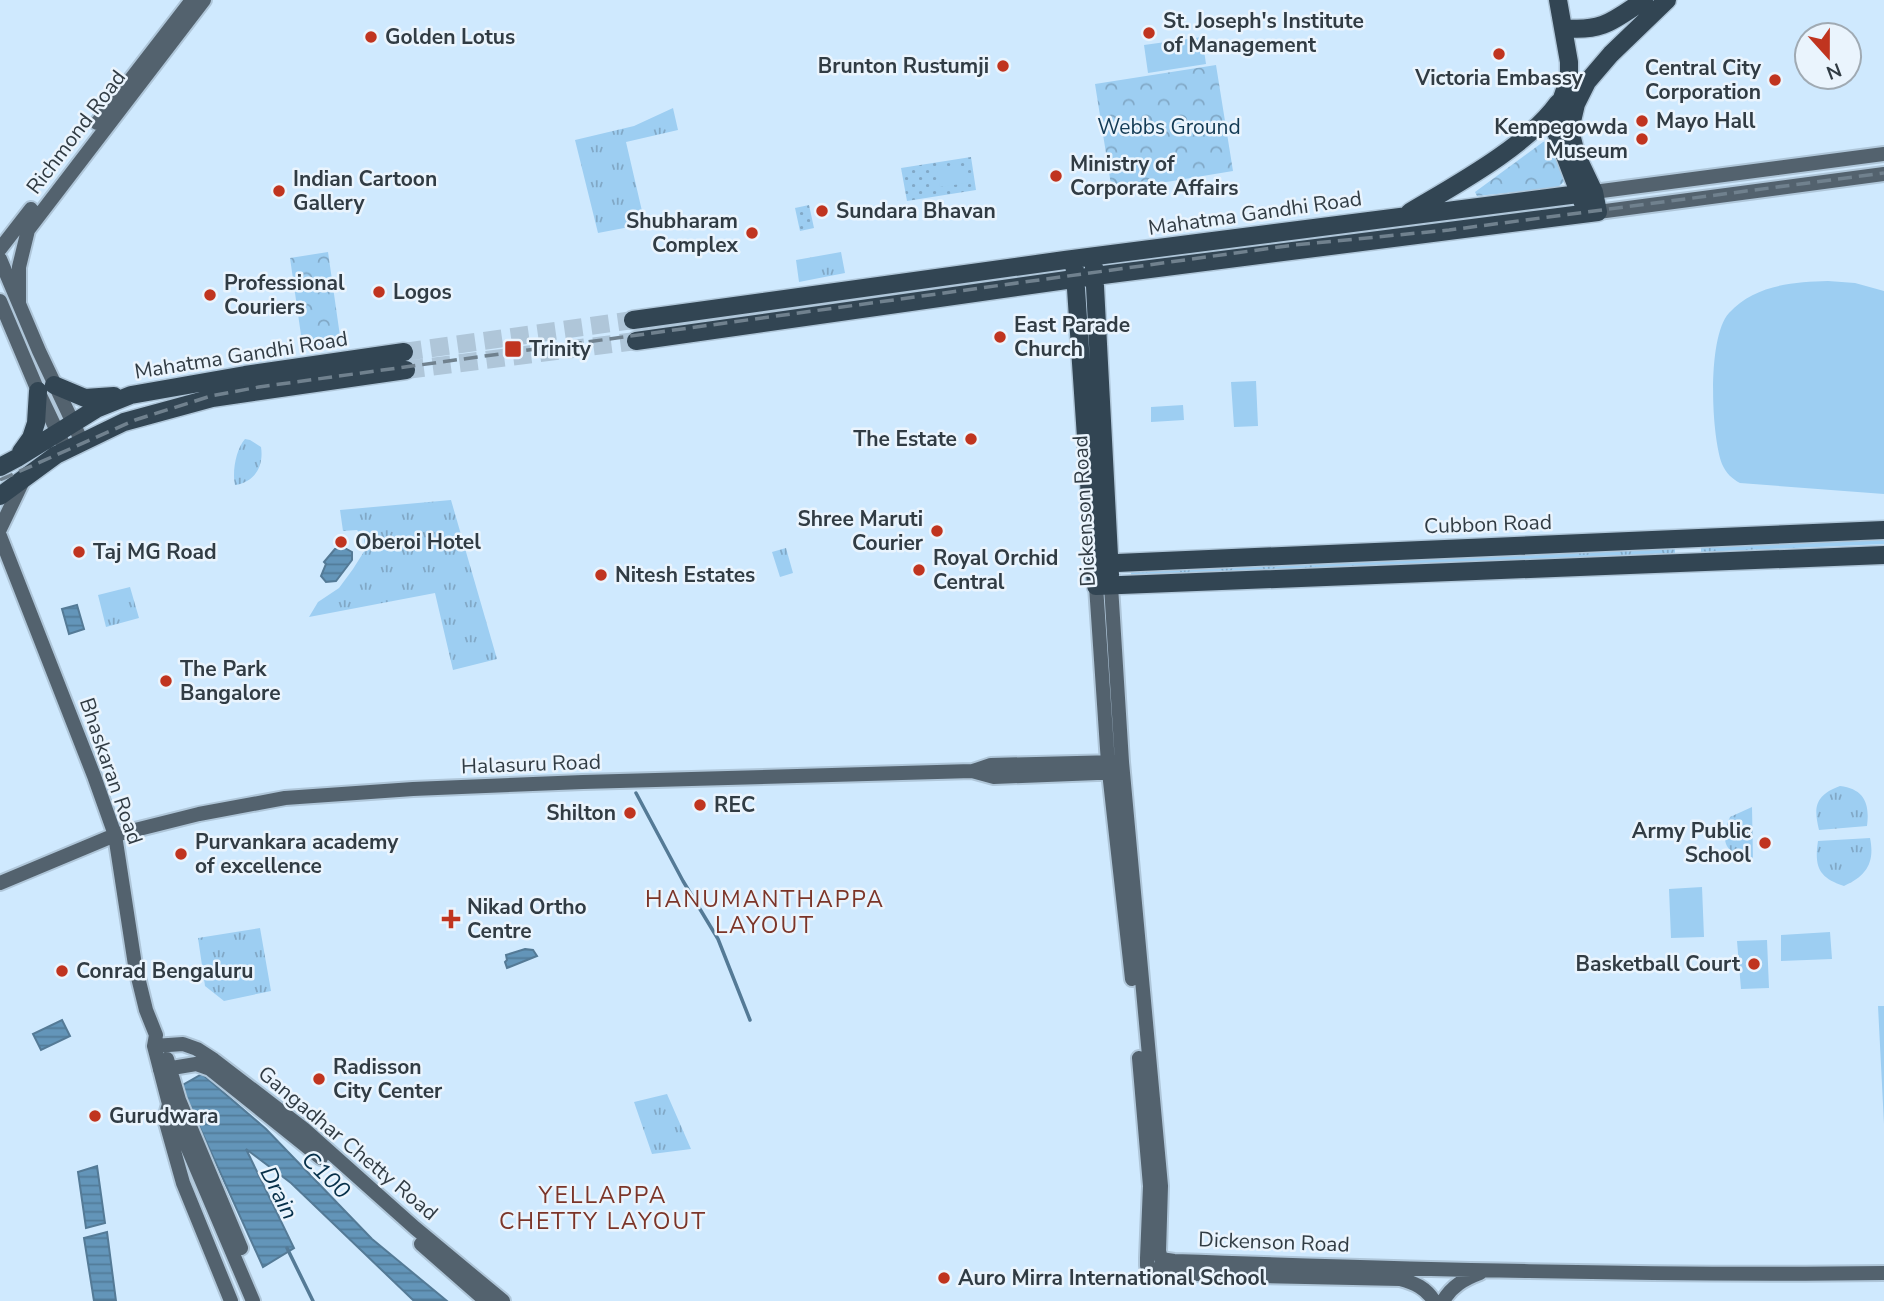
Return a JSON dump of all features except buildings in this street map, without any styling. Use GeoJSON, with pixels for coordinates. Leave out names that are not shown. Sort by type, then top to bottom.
{"type":"FeatureCollection","features":[{"type":"Feature","properties":{"kind":"main road","name":"Richmond Road"},"geometry":{"type":"LineString","coordinates":[[0,249],[192,0]]}},
{"type":"Feature","properties":{"kind":"main road","name":"Richmond Road"},"geometry":{"type":"LineString","coordinates":[[19,303],[19,267],[27,230],[204,0]]}},
{"type":"Feature","properties":{"kind":"main road"},"geometry":{"type":"LineString","coordinates":[[1558,0],[1569,78],[1560,101],[1556,132],[1560,148],[1587,193]]}},
{"type":"Feature","properties":{"kind":"main road"},"geometry":{"type":"LineString","coordinates":[[1563,28],[1583,30],[1603,26],[1644,0]]}},
{"type":"Feature","properties":{"kind":"main road"},"geometry":{"type":"LineString","coordinates":[[1591,213],[1570,130],[1576,104],[1587,82],[1603,63],[1667,0]]}},
{"type":"Feature","properties":{"kind":"main road"},"geometry":{"type":"LineString","coordinates":[[1404,216],[1467,179],[1545,121],[1560,101]]}},
{"type":"Feature","properties":{"kind":"main road","name":"Mahatma Gandhi Road"},"geometry":{"type":"LineString","coordinates":[[633,320],[1074,259],[1884,154]]}},
{"type":"Feature","properties":{"kind":"main road","name":"Mahatma Gandhi Road"},"geometry":{"type":"LineString","coordinates":[[636,341],[1086,278],[1884,174]]}},
{"type":"Feature","properties":{"kind":"main road","name":"Dickenson Road"},"geometry":{"type":"LineString","coordinates":[[1093,257],[1086,278],[1115,767],[1132,986],[1156,1186],[1147,1266],[1166,1272],[1207,1268],[1317,1272],[1400,1279],[1415,1283],[1428,1292],[1434,1301]]}},
{"type":"Feature","properties":{"kind":"main road"},"geometry":{"type":"LineString","coordinates":[[0,258],[19,303],[46,388],[32,438],[17,458]]}},
{"type":"Feature","properties":{"kind":"main road","name":"Dickenson Road"},"geometry":{"type":"LineString","coordinates":[[1074,259],[1086,278]]}},
{"type":"Feature","properties":{"kind":"main road"},"geometry":{"type":"LineString","coordinates":[[0,301],[74,446]]}},
{"type":"Feature","properties":{"kind":"main road","name":"Mahatma Gandhi Road"},"geometry":{"type":"LineString","coordinates":[[0,467],[96,409],[131,395],[404,352]]}},
{"type":"Feature","properties":{"kind":"main road","name":"Mahatma Gandhi Road"},"geometry":{"type":"LineString","coordinates":[[0,496],[22,483],[56,455],[124,422],[212,398],[407,370]]}},
{"type":"Feature","properties":{"kind":"main road"},"geometry":{"type":"LineString","coordinates":[[46,388],[85,398],[131,395]]}},
{"type":"Feature","properties":{"kind":"main road"},"geometry":{"type":"LineString","coordinates":[[0,478],[10,474],[34,447]]}},
{"type":"Feature","properties":{"kind":"main road"},"geometry":{"type":"LineString","coordinates":[[0,529],[22,483]]}},
{"type":"Feature","properties":{"kind":"main road","name":"Cubbon Road"},"geometry":{"type":"LineString","coordinates":[[1102,564],[1884,530]]}},
{"type":"Feature","properties":{"kind":"main road","name":"Bhaskaran Road"},"geometry":{"type":"LineString","coordinates":[[0,536],[115,835],[135,965],[165,1069]]}},
{"type":"Feature","properties":{"kind":"main road"},"geometry":{"type":"LineString","coordinates":[[1686,538],[1686,562]]}},
{"type":"Feature","properties":{"kind":"main road"},"geometry":{"type":"LineString","coordinates":[[1586,542],[1587,567]]}},
{"type":"Feature","properties":{"kind":"main road"},"geometry":{"type":"LineString","coordinates":[[1103,586],[1884,555]]}},
{"type":"Feature","properties":{"kind":"main road","name":"Halasuru Road"},"geometry":{"type":"LineString","coordinates":[[0,883],[115,835],[215,811],[313,796],[583,782],[972,771],[991,765],[1115,767]]}},
{"type":"Feature","properties":{"kind":"main road","name":"Gangadhar Chetty Road"},"geometry":{"type":"LineString","coordinates":[[158,1042],[183,1044],[197,1049],[304,1129],[463,1274],[486,1301]]}},
{"type":"Feature","properties":{"kind":"main road","name":"Gangadhar Chetty Road"},"geometry":{"type":"LineString","coordinates":[[165,1069],[196,1063],[210,1069],[463,1274],[503,1301]]}},
{"type":"Feature","properties":{"kind":"main road"},"geometry":{"type":"LineString","coordinates":[[165,1069],[174,1102],[253,1301]]}},
{"type":"Feature","properties":{"kind":"main road"},"geometry":{"type":"LineString","coordinates":[[174,1102],[165,1119],[188,1195],[231,1301]]}},
{"type":"Feature","properties":{"kind":"main road"},"geometry":{"type":"LineString","coordinates":[[174,1102],[264,1301]]}},
{"type":"Feature","properties":{"kind":"main road"},"geometry":{"type":"LineString","coordinates":[[1443,1301],[1451,1289],[1466,1278],[1487,1270]]}},
{"type":"Feature","properties":{"kind":"main road","name":"Dickenson Road"},"geometry":{"type":"LineString","coordinates":[[1317,1272],[1487,1270],[1884,1273]]}},
{"type":"Feature","properties":{"kind":"green space"},"geometry":{"type":"Polygon","coordinates":[[[1202,37],[1206,64],[1148,73],[1144,45],[1202,37]]]}},
{"type":"Feature","properties":{"kind":"green space","name":"Webbs Ground"},"geometry":{"type":"Polygon","coordinates":[[[1216,65],[1233,171],[1112,191],[1095,84],[1216,65]]]}},
{"type":"Feature","properties":{"kind":"green space"},"geometry":{"type":"Polygon","coordinates":[[[673,108],[678,130],[626,142],[645,224],[598,233],[575,140],[634,126],[673,108]]]}},
{"type":"Feature","properties":{"kind":"green space"},"geometry":{"type":"Polygon","coordinates":[[[1553,139],[1568,178],[1557,188],[1477,196],[1475,192],[1543,142],[1553,139]]]}},
{"type":"Feature","properties":{"kind":"green space"},"geometry":{"type":"Polygon","coordinates":[[[971,157],[976,190],[907,201],[901,168],[971,157]]]}},
{"type":"Feature","properties":{"kind":"green space"},"geometry":{"type":"Polygon","coordinates":[[[966,166],[968,183],[940,187],[937,170],[966,166]]]}},
{"type":"Feature","properties":{"kind":"green space"},"geometry":{"type":"Polygon","coordinates":[[[809,205],[814,228],[800,231],[795,208],[809,205]]]}},
{"type":"Feature","properties":{"kind":"green space"},"geometry":{"type":"Polygon","coordinates":[[[328,252],[341,343],[303,349],[290,258],[328,252]]]}},
{"type":"Feature","properties":{"kind":"green space"},"geometry":{"type":"Polygon","coordinates":[[[841,252],[845,273],[799,282],[796,260],[841,252]]]}},
{"type":"Feature","properties":{"kind":"green space"},"geometry":{"type":"Polygon","coordinates":[[[1801,282],[1855,283],[1884,291],[1884,494],[1740,483],[1734,480],[1722,464],[1715,431],[1714,363],[1722,325],[1729,313],[1739,304],[1762,291],[1801,282]]]}},
{"type":"Feature","properties":{"kind":"green space"},"geometry":{"type":"Polygon","coordinates":[[[1256,381],[1258,426],[1234,427],[1231,382],[1256,381]]]}},
{"type":"Feature","properties":{"kind":"green space"},"geometry":{"type":"Polygon","coordinates":[[[1183,405],[1184,420],[1151,422],[1151,407],[1183,405]]]}},
{"type":"Feature","properties":{"kind":"green space"},"geometry":{"type":"Polygon","coordinates":[[[245,439],[261,447],[261,461],[253,477],[235,485],[235,461],[245,439]]]}},
{"type":"Feature","properties":{"kind":"green space"},"geometry":{"type":"Polygon","coordinates":[[[451,500],[497,659],[453,670],[435,593],[309,617],[318,602],[339,588],[365,550],[364,538],[357,530],[343,531],[340,510],[451,500]]]}},
{"type":"Feature","properties":{"kind":"green space"},"geometry":{"type":"Polygon","coordinates":[[[1884,539],[1884,544],[1701,552],[1701,547],[1884,539]]]}},
{"type":"Feature","properties":{"kind":"green space"},"geometry":{"type":"Polygon","coordinates":[[[786,548],[793,573],[780,577],[772,552],[786,548]]]}},
{"type":"Feature","properties":{"kind":"green space"},"geometry":{"type":"Polygon","coordinates":[[[1675,548],[1675,553],[1131,577],[1131,572],[1675,548]]]}},
{"type":"Feature","properties":{"kind":"green space"},"geometry":{"type":"Polygon","coordinates":[[[130,587],[139,618],[106,627],[98,595],[130,587]]]}},
{"type":"Feature","properties":{"kind":"green space"},"geometry":{"type":"Polygon","coordinates":[[[1840,786],[1855,790],[1864,798],[1867,826],[1819,830],[1816,814],[1818,802],[1826,793],[1840,786]]]}},
{"type":"Feature","properties":{"kind":"green space"},"geometry":{"type":"Polygon","coordinates":[[[1752,807],[1753,860],[1731,851],[1725,841],[1730,817],[1752,807]]]}},
{"type":"Feature","properties":{"kind":"green space"},"geometry":{"type":"Polygon","coordinates":[[[1870,838],[1868,867],[1852,882],[1844,886],[1836,883],[1820,870],[1817,858],[1818,841],[1870,838]]]}},
{"type":"Feature","properties":{"kind":"green space"},"geometry":{"type":"Polygon","coordinates":[[[1702,887],[1704,937],[1671,938],[1669,889],[1702,887]]]}},
{"type":"Feature","properties":{"kind":"green space"},"geometry":{"type":"Polygon","coordinates":[[[260,928],[271,991],[224,1001],[205,986],[198,938],[260,928]]]}},
{"type":"Feature","properties":{"kind":"green space","name":"Basketball Court"},"geometry":{"type":"Polygon","coordinates":[[[1830,932],[1832,959],[1781,961],[1781,935],[1830,932]]]}},
{"type":"Feature","properties":{"kind":"green space","name":"Basketball Court"},"geometry":{"type":"Polygon","coordinates":[[[1767,940],[1769,988],[1741,989],[1737,941],[1767,940]]]}},
{"type":"Feature","properties":{"kind":"green space"},"geometry":{"type":"Polygon","coordinates":[[[1878,1006],[1884,1006],[1884,1124],[1878,1006]]]}},
{"type":"Feature","properties":{"kind":"green space"},"geometry":{"type":"Polygon","coordinates":[[[667,1094],[691,1149],[652,1154],[634,1102],[667,1094]]]}},
{"type":"Feature","properties":{"kind":"shaded area"},"geometry":{"type":"Polygon","coordinates":[[[343,547],[352,552],[352,560],[336,581],[326,582],[321,576],[326,564],[324,562],[335,549],[343,547]]]}},
{"type":"Feature","properties":{"kind":"shaded area"},"geometry":{"type":"Polygon","coordinates":[[[77,605],[84,629],[69,634],[62,609],[77,605]]]}},
{"type":"Feature","properties":{"kind":"shaded area"},"geometry":{"type":"Polygon","coordinates":[[[525,949],[533,950],[537,956],[507,968],[506,955],[525,949]]]}},
{"type":"Feature","properties":{"kind":"shaded area"},"geometry":{"type":"Polygon","coordinates":[[[62,1020],[70,1036],[41,1050],[33,1034],[62,1020]]]}},
{"type":"Feature","properties":{"kind":"shaded area"},"geometry":{"type":"Polygon","coordinates":[[[202,1074],[266,1129],[372,1239],[447,1301],[414,1301],[291,1183],[246,1149],[294,1248],[263,1267],[181,1086],[202,1074]]]}},
{"type":"Feature","properties":{"kind":"shaded area"},"geometry":{"type":"Polygon","coordinates":[[[97,1166],[105,1223],[86,1228],[78,1172],[97,1166]]]}},
{"type":"Feature","properties":{"kind":"shaded area"},"geometry":{"type":"Polygon","coordinates":[[[107,1232],[116,1301],[94,1301],[84,1238],[107,1232]]]}},
{"type":"Feature","properties":{"kind":"waterway"},"geometry":{"type":"LineString","coordinates":[[636,793],[683,881],[718,939],[750,1020]]}},
{"type":"Feature","properties":{"kind":"waterway","name":"Drain"},"geometry":{"type":"LineString","coordinates":[[287,1248],[313,1301]]}},
{"type":"Feature","properties":{"kind":"tunnel"},"geometry":{"type":"LineString","coordinates":[[404,352],[633,320]]}},
{"type":"Feature","properties":{"kind":"tunnel"},"geometry":{"type":"LineString","coordinates":[[406,370],[636,341]]}},
{"type":"Feature","properties":{"kind":"railway"},"geometry":{"type":"LineString","coordinates":[[0,480],[135,420],[211,396],[259,387],[1294,245],[1449,230],[1884,173]]}},
{"type":"Feature","properties":{"kind":"place","name":"St. Joseph's Institute of Management"},"geometry":{"type":"Point","coordinates":[1149,33]}},
{"type":"Feature","properties":{"kind":"place","name":"Golden Lotus"},"geometry":{"type":"Point","coordinates":[371,37]}},
{"type":"Feature","properties":{"kind":"place","name":"Victoria Embassy"},"geometry":{"type":"Point","coordinates":[1499,54]}},
{"type":"Feature","properties":{"kind":"place","name":"Brunton Rustumji"},"geometry":{"type":"Point","coordinates":[1003,66]}},
{"type":"Feature","properties":{"kind":"place","name":"Central City Corporation"},"geometry":{"type":"Point","coordinates":[1775,80]}},
{"type":"Feature","properties":{"kind":"place","name":"Mayo Hall"},"geometry":{"type":"Point","coordinates":[1642,121]}},
{"type":"Feature","properties":{"kind":"place","name":"Kempegowda Museum"},"geometry":{"type":"Point","coordinates":[1642,139]}},
{"type":"Feature","properties":{"kind":"place","name":"Ministry of Corporate Affairs"},"geometry":{"type":"Point","coordinates":[1056,176]}},
{"type":"Feature","properties":{"kind":"place","name":"Indian Cartoon Gallery"},"geometry":{"type":"Point","coordinates":[279,191]}},
{"type":"Feature","properties":{"kind":"place","name":"Sundara Bhavan"},"geometry":{"type":"Point","coordinates":[822,211]}},
{"type":"Feature","properties":{"kind":"place","name":"Shubharam Complex"},"geometry":{"type":"Point","coordinates":[752,233]}},
{"type":"Feature","properties":{"kind":"place","name":"Logos"},"geometry":{"type":"Point","coordinates":[379,292]}},
{"type":"Feature","properties":{"kind":"place","name":"Professional Couriers"},"geometry":{"type":"Point","coordinates":[210,295]}},
{"type":"Feature","properties":{"kind":"place","name":"East Parade Church"},"geometry":{"type":"Point","coordinates":[1000,337]}},
{"type":"Feature","properties":{"kind":"place","name":"Trinity"},"geometry":{"type":"Point","coordinates":[513,349]}},
{"type":"Feature","properties":{"kind":"place","name":"The Estate"},"geometry":{"type":"Point","coordinates":[971,439]}},
{"type":"Feature","properties":{"kind":"place","name":"Shree Maruti Courier"},"geometry":{"type":"Point","coordinates":[937,531]}},
{"type":"Feature","properties":{"kind":"place","name":"Oberoi Hotel"},"geometry":{"type":"Point","coordinates":[341,542]}},
{"type":"Feature","properties":{"kind":"place","name":"Taj MG Road"},"geometry":{"type":"Point","coordinates":[79,552]}},
{"type":"Feature","properties":{"kind":"place","name":"Royal Orchid Central"},"geometry":{"type":"Point","coordinates":[919,570]}},
{"type":"Feature","properties":{"kind":"place","name":"Nitesh Estates"},"geometry":{"type":"Point","coordinates":[601,575]}},
{"type":"Feature","properties":{"kind":"place","name":"The Park Bangalore"},"geometry":{"type":"Point","coordinates":[166,681]}},
{"type":"Feature","properties":{"kind":"place","name":"REC"},"geometry":{"type":"Point","coordinates":[700,805]}},
{"type":"Feature","properties":{"kind":"place","name":"Shilton"},"geometry":{"type":"Point","coordinates":[630,813]}},
{"type":"Feature","properties":{"kind":"place","name":"Army Public School"},"geometry":{"type":"Point","coordinates":[1765,843]}},
{"type":"Feature","properties":{"kind":"place","name":"Purvankara academy of excellence"},"geometry":{"type":"Point","coordinates":[181,854]}},
{"type":"Feature","properties":{"kind":"place","name":"Nikad Ortho Centre"},"geometry":{"type":"Point","coordinates":[451,919]}},
{"type":"Feature","properties":{"kind":"place","name":"Basketball Court"},"geometry":{"type":"Point","coordinates":[1754,964]}},
{"type":"Feature","properties":{"kind":"place","name":"Conrad Bengaluru"},"geometry":{"type":"Point","coordinates":[62,971]}},
{"type":"Feature","properties":{"kind":"place","name":"Radisson City Center"},"geometry":{"type":"Point","coordinates":[319,1079]}},
{"type":"Feature","properties":{"kind":"place","name":"Gurudwara"},"geometry":{"type":"Point","coordinates":[95,1116]}},
{"type":"Feature","properties":{"kind":"place","name":"Auro Mirra International School"},"geometry":{"type":"Point","coordinates":[944,1278]}},
{"type":"Feature","properties":{"kind":"district","name":"HANUMANTHAPPA LAYOUT"},"geometry":{"type":"Point","coordinates":[765,912]}},
{"type":"Feature","properties":{"kind":"district","name":"YELLAPPA CHETTY LAYOUT"},"geometry":{"type":"Point","coordinates":[603,1208]}},
{"type":"Feature","properties":{"kind":"water label","name":"C100"},"geometry":{"type":"Point","coordinates":[326,1175]}}]}
